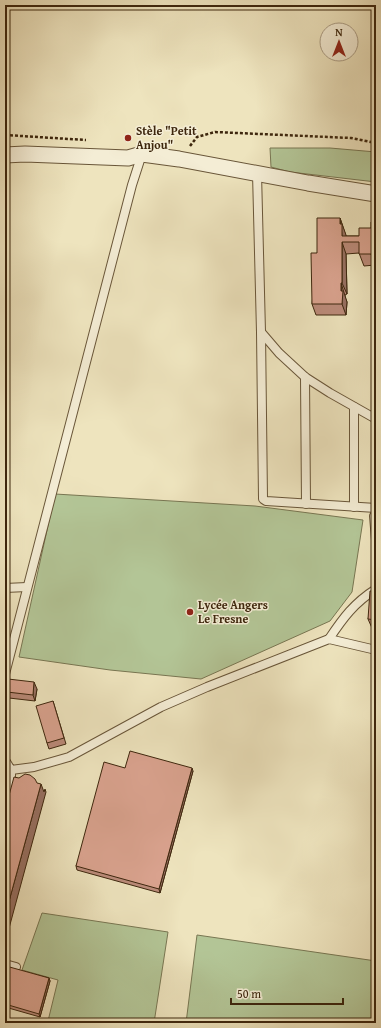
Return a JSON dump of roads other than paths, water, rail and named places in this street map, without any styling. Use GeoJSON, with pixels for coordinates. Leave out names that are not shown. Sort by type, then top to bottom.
{"type":"FeatureCollection","features":[{"type":"Feature","properties":{"kind":"street"},"geometry":{"type":"LineString","coordinates":[[5,155],[25,154],[128,158],[142,154],[179,159],[376,194]]}},
{"type":"Feature","properties":{"kind":"lane"},"geometry":{"type":"LineString","coordinates":[[5,674],[132,185],[142,154]]}},
{"type":"Feature","properties":{"kind":"lane"},"geometry":{"type":"LineString","coordinates":[[257,173],[263,499],[306,504],[376,508]]}},
{"type":"Feature","properties":{"kind":"lane"},"geometry":{"type":"LineString","coordinates":[[261,332],[280,353],[306,377],[376,419]]}},
{"type":"Feature","properties":{"kind":"lane"},"geometry":{"type":"LineString","coordinates":[[306,377],[306,504]]}},
{"type":"Feature","properties":{"kind":"lane"},"geometry":{"type":"LineString","coordinates":[[354,406],[354,507]]}},
{"type":"Feature","properties":{"kind":"lane"},"geometry":{"type":"LineString","coordinates":[[376,514],[374,516],[376,540]]}},
{"type":"Feature","properties":{"kind":"lane"},"geometry":{"type":"LineString","coordinates":[[5,588],[27,587]]}},
{"type":"Feature","properties":{"kind":"lane"},"geometry":{"type":"LineString","coordinates":[[12,770],[34,768],[69,757],[161,707],[214,684],[329,639],[343,619],[362,598],[376,589]]}},
{"type":"Feature","properties":{"kind":"lane"},"geometry":{"type":"LineString","coordinates":[[329,639],[376,650]]}},
{"type":"Feature","properties":{"kind":"lane"},"geometry":{"type":"LineString","coordinates":[[5,760],[12,770],[11,793],[5,815]]}},
{"type":"Feature","properties":{"kind":"lane"},"geometry":{"type":"LineString","coordinates":[[5,964],[16,967]]}},
{"type":"Feature","properties":{"kind":"place","name":"Stèle \"Petit Anjou\""},"geometry":{"type":"Point","coordinates":[128,138]}},
{"type":"Feature","properties":{"kind":"place","name":"Lycée Angers Le Fresne"},"geometry":{"type":"Point","coordinates":[190,612]}}]}
